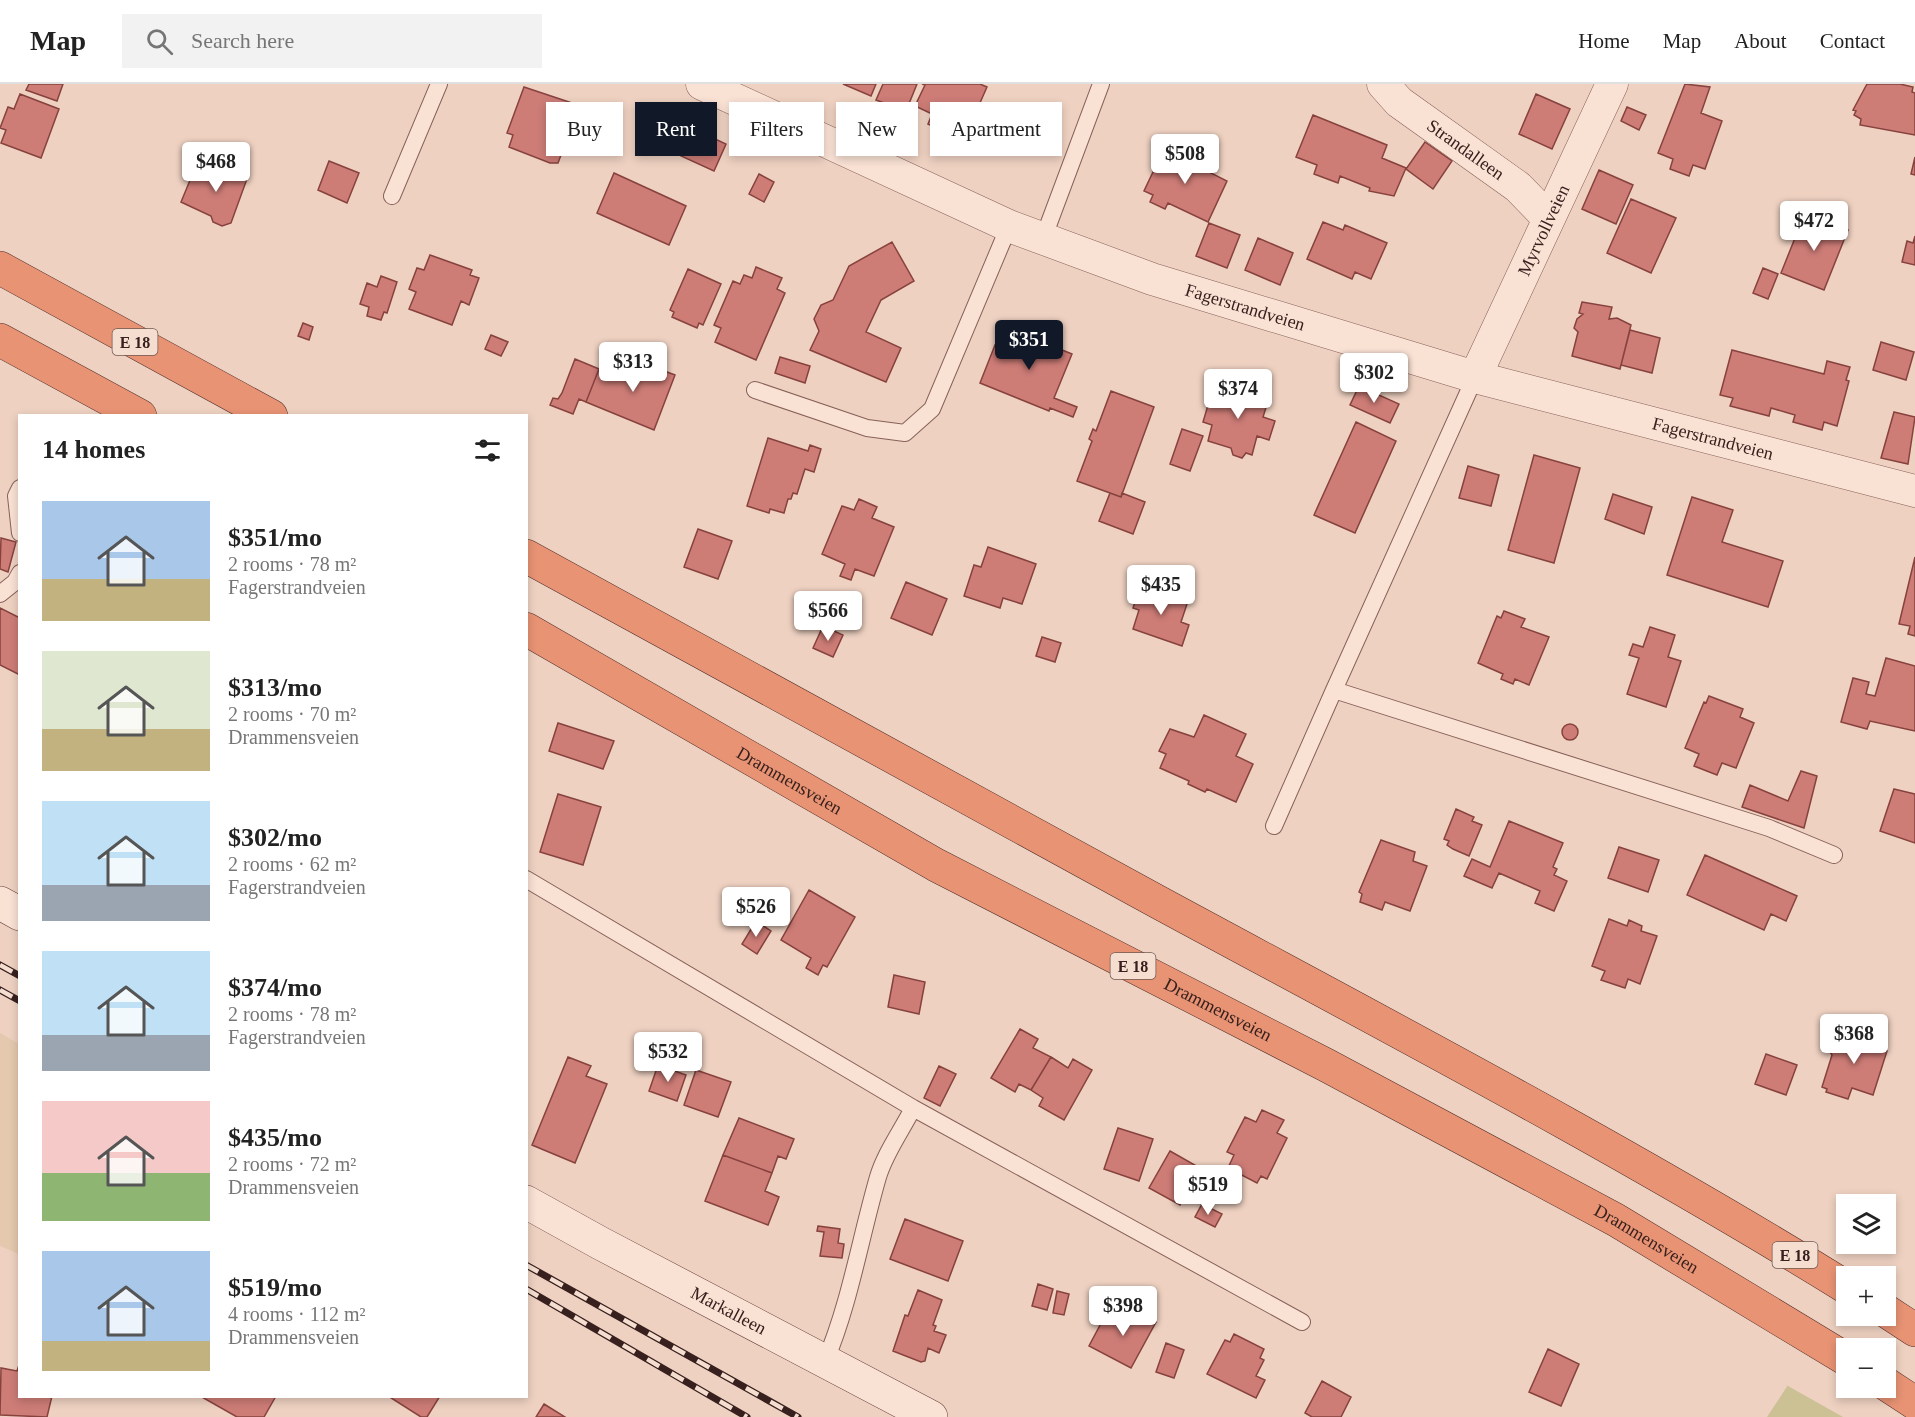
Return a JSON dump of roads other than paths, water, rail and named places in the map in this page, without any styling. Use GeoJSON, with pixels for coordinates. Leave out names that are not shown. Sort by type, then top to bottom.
{"type":"FeatureCollection","features":[{"type":"Feature","properties":{"kind":"highway","name":"E 18"},"geometry":{"type":"LineString","coordinates":[[0,268],[267,414]]}},
{"type":"Feature","properties":{"kind":"highway"},"geometry":{"type":"LineString","coordinates":[[0,340],[136,414]]}},
{"type":"Feature","properties":{"kind":"highway","name":"E 18"},"geometry":{"type":"LineString","coordinates":[[528,557],[977,805],[1388,1026],[1743,1223],[1836,1281]]}},
{"type":"Feature","properties":{"kind":"highway","name":"Drammensveien"},"geometry":{"type":"LineString","coordinates":[[528,630],[936,865],[1326,1065],[1616,1220],[1836,1353]]}},
{"type":"Feature","properties":{"kind":"highway"},"geometry":{"type":"LineString","coordinates":[[1896,1318],[1915,1330]]}},
{"type":"Feature","properties":{"kind":"highway"},"geometry":{"type":"LineString","coordinates":[[1896,1391],[1915,1403]]}},
{"type":"Feature","properties":{"kind":"main road"},"geometry":{"type":"LineString","coordinates":[[0,903],[18,914]]}},
{"type":"Feature","properties":{"kind":"main road","name":"Markalleen"},"geometry":{"type":"LineString","coordinates":[[528,1203],[931,1417]]}},
{"type":"Feature","properties":{"kind":"street","name":"Fagerstrandveien"},"geometry":{"type":"LineString","coordinates":[[702,84],[1009,226],[1152,279],[1475,377],[1915,492]]}},
{"type":"Feature","properties":{"kind":"street","name":"Strandalleen"},"geometry":{"type":"LineString","coordinates":[[1383,84],[1399,102],[1518,187],[1548,218]]}},
{"type":"Feature","properties":{"kind":"street","name":"Myrvollveien"},"geometry":{"type":"LineString","coordinates":[[1475,377],[1612,84]]}},
{"type":"Feature","properties":{"kind":"lane"},"geometry":{"type":"LineString","coordinates":[[392,196],[439,84]]}},
{"type":"Feature","properties":{"kind":"lane"},"geometry":{"type":"LineString","coordinates":[[1043,239],[1101,84]]}},
{"type":"Feature","properties":{"kind":"lane"},"geometry":{"type":"LineString","coordinates":[[755,390],[867,428],[904,433],[932,409],[1009,226]]}},
{"type":"Feature","properties":{"kind":"lane"},"geometry":{"type":"LineString","coordinates":[[1274,826],[1475,377]]}},
{"type":"Feature","properties":{"kind":"lane"},"geometry":{"type":"LineString","coordinates":[[18,492],[16,496],[18,514]]}},
{"type":"Feature","properties":{"kind":"lane"},"geometry":{"type":"LineString","coordinates":[[0,594],[18,577]]}},
{"type":"Feature","properties":{"kind":"lane"},"geometry":{"type":"LineString","coordinates":[[1334,690],[1770,828],[1834,855]]}},
{"type":"Feature","properties":{"kind":"lane"},"geometry":{"type":"LineString","coordinates":[[528,880],[913,1107],[1302,1322]]}},
{"type":"Feature","properties":{"kind":"lane"},"geometry":{"type":"LineString","coordinates":[[825,1362],[835,1340],[863,1242],[879,1175],[913,1107]]}},
{"type":"Feature","properties":{"kind":"railway"},"geometry":{"type":"LineString","coordinates":[[0,965],[18,975]]}},
{"type":"Feature","properties":{"kind":"railway"},"geometry":{"type":"LineString","coordinates":[[0,990],[18,1000]]}},
{"type":"Feature","properties":{"kind":"railway"},"geometry":{"type":"LineString","coordinates":[[528,1266],[798,1417]]}},
{"type":"Feature","properties":{"kind":"railway"},"geometry":{"type":"LineString","coordinates":[[528,1290],[747,1417]]}}]}
